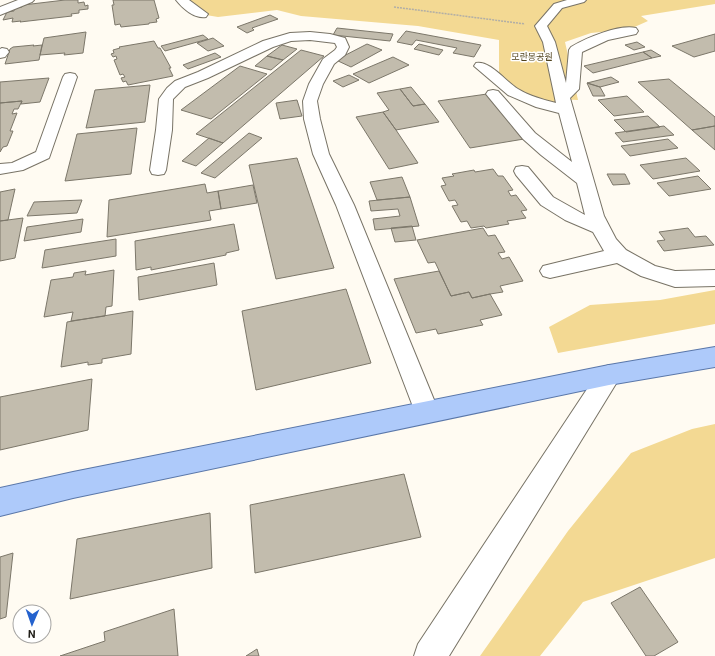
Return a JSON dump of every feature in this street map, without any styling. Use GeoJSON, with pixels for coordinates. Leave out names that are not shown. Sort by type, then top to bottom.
{"type":"FeatureCollection","features":[{"type":"Feature","properties":{"kind":"main road"},"geometry":{"type":"LineString","coordinates":[[0,502],[81,483],[609,375],[715,357]]}},
{"type":"Feature","properties":{"kind":"street"},"geometry":{"type":"LineString","coordinates":[[0,11],[28,0]]}},
{"type":"Feature","properties":{"kind":"street"},"geometry":{"type":"LineString","coordinates":[[182,0],[202,14]]}},
{"type":"Feature","properties":{"kind":"street"},"geometry":{"type":"LineString","coordinates":[[580,0],[558,6],[541,26],[549,42],[564,104],[595,216],[608,243],[619,255],[648,271],[675,279],[715,278]]}},
{"type":"Feature","properties":{"kind":"street"},"geometry":{"type":"LineString","coordinates":[[564,104],[572,89],[576,50],[589,42],[610,35],[632,31]]}},
{"type":"Feature","properties":{"kind":"street"},"geometry":{"type":"LineString","coordinates":[[158,170],[164,130],[166,99],[180,84],[203,75],[268,44],[290,37],[310,36],[330,38],[341,41],[343,47],[340,52],[328,62],[316,84],[310,101],[312,119],[321,154],[345,206],[427,412]]}},
{"type":"Feature","properties":{"kind":"street"},"geometry":{"type":"LineString","coordinates":[[481,66],[513,92],[541,104],[564,104]]}},
{"type":"Feature","properties":{"kind":"street"},"geometry":{"type":"LineString","coordinates":[[0,169],[7,169],[29,163],[43,155],[70,77]]}},
{"type":"Feature","properties":{"kind":"street"},"geometry":{"type":"LineString","coordinates":[[492,94],[528,136],[586,181]]}},
{"type":"Feature","properties":{"kind":"street"},"geometry":{"type":"LineString","coordinates":[[522,171],[547,201],[571,216],[601,228]]}},
{"type":"Feature","properties":{"kind":"street"},"geometry":{"type":"LineString","coordinates":[[550,271],[619,255]]}},
{"type":"Feature","properties":{"kind":"street"},"geometry":{"type":"LineString","coordinates":[[430,656],[609,375]]}},
{"type":"Feature","properties":{"kind":"path"},"geometry":{"type":"LineString","coordinates":[[394,7],[541,26]]}},
{"type":"Feature","properties":{"kind":"green space","name":"모란봉공원"},"geometry":{"type":"Polygon","coordinates":[[[186,0],[715,0],[715,4],[641,16],[648,21],[630,29],[591,33],[565,42],[578,100],[558,99],[554,104],[537,101],[499,77],[499,40],[418,26],[301,16],[277,10],[218,17],[206,15],[186,0]]]}},
{"type":"Feature","properties":{"kind":"green space"},"geometry":{"type":"Polygon","coordinates":[[[715,290],[715,324],[558,353],[549,327],[590,305],[660,300],[715,290]]]}},
{"type":"Feature","properties":{"kind":"green space"},"geometry":{"type":"Polygon","coordinates":[[[715,424],[715,558],[583,602],[540,656],[480,656],[568,531],[631,453],[692,429],[715,424]]]}},
{"type":"Feature","properties":{"kind":"building"},"geometry":{"type":"Polygon","coordinates":[[[78,0],[78,3],[84,2],[85,6],[88,5],[88,9],[79,10],[79,13],[71,14],[72,16],[20,22],[21,21],[12,22],[13,18],[3,20],[7,12],[14,11],[14,8],[22,7],[23,5],[78,0]]]}},
{"type":"Feature","properties":{"kind":"building"},"geometry":{"type":"Polygon","coordinates":[[[113,0],[154,0],[159,18],[156,19],[157,22],[149,24],[121,27],[120,24],[115,25],[112,5],[114,5],[113,0]]]}},
{"type":"Feature","properties":{"kind":"building"},"geometry":{"type":"Polygon","coordinates":[[[270,15],[278,19],[252,28],[254,30],[247,33],[237,27],[270,15]]]}},
{"type":"Feature","properties":{"kind":"building"},"geometry":{"type":"Polygon","coordinates":[[[337,28],[393,34],[390,41],[333,35],[337,28]]]}},
{"type":"Feature","properties":{"kind":"building"},"geometry":{"type":"Polygon","coordinates":[[[406,31],[481,45],[474,57],[453,53],[457,48],[416,40],[412,45],[397,42],[406,31]]]}},
{"type":"Feature","properties":{"kind":"building"},"geometry":{"type":"Polygon","coordinates":[[[86,32],[83,53],[40,55],[44,38],[86,32]]]}},
{"type":"Feature","properties":{"kind":"building"},"geometry":{"type":"Polygon","coordinates":[[[715,34],[715,51],[694,57],[672,46],[715,34]]]}},
{"type":"Feature","properties":{"kind":"building"},"geometry":{"type":"Polygon","coordinates":[[[203,35],[208,39],[165,51],[161,46],[203,35]]]}},
{"type":"Feature","properties":{"kind":"building"},"geometry":{"type":"Polygon","coordinates":[[[213,38],[224,46],[208,51],[197,43],[213,38]]]}},
{"type":"Feature","properties":{"kind":"building"},"geometry":{"type":"Polygon","coordinates":[[[154,41],[158,48],[160,48],[171,68],[169,68],[173,76],[128,85],[126,81],[123,82],[121,78],[125,77],[123,74],[120,75],[114,60],[117,59],[116,56],[113,57],[111,54],[114,53],[113,50],[120,48],[119,47],[154,41]]]}},
{"type":"Feature","properties":{"kind":"building"},"geometry":{"type":"Polygon","coordinates":[[[637,42],[645,47],[634,50],[625,45],[637,42]]]}},
{"type":"Feature","properties":{"kind":"building"},"geometry":{"type":"Polygon","coordinates":[[[367,44],[382,50],[351,67],[336,60],[367,44]]]}},
{"type":"Feature","properties":{"kind":"building"},"geometry":{"type":"Polygon","coordinates":[[[419,44],[443,50],[439,55],[414,49],[419,44]]]}},
{"type":"Feature","properties":{"kind":"building"},"geometry":{"type":"Polygon","coordinates":[[[34,45],[33,46],[42,45],[39,60],[5,64],[10,49],[13,47],[34,45]]]}},
{"type":"Feature","properties":{"kind":"building"},"geometry":{"type":"Polygon","coordinates":[[[282,45],[297,49],[283,60],[267,56],[282,45]]]}},
{"type":"Feature","properties":{"kind":"building"},"geometry":{"type":"Polygon","coordinates":[[[301,50],[324,56],[223,143],[196,134],[301,50]]]}},
{"type":"Feature","properties":{"kind":"building"},"geometry":{"type":"Polygon","coordinates":[[[651,50],[661,56],[652,58],[643,52],[651,50]]]}},
{"type":"Feature","properties":{"kind":"building"},"geometry":{"type":"Polygon","coordinates":[[[643,52],[652,58],[593,73],[584,66],[643,52]]]}},
{"type":"Feature","properties":{"kind":"building"},"geometry":{"type":"Polygon","coordinates":[[[215,53],[221,57],[188,69],[183,65],[215,53]]]}},
{"type":"Feature","properties":{"kind":"building"},"geometry":{"type":"Polygon","coordinates":[[[267,56],[283,60],[271,70],[255,66],[267,56]]]}},
{"type":"Feature","properties":{"kind":"building"},"geometry":{"type":"Polygon","coordinates":[[[393,57],[409,65],[369,83],[353,74],[393,57]]]}},
{"type":"Feature","properties":{"kind":"building"},"geometry":{"type":"Polygon","coordinates":[[[240,66],[267,74],[211,119],[181,110],[240,66]]]}},
{"type":"Feature","properties":{"kind":"building"},"geometry":{"type":"Polygon","coordinates":[[[349,75],[359,80],[343,87],[333,81],[349,75]]]}},
{"type":"Feature","properties":{"kind":"building"},"geometry":{"type":"Polygon","coordinates":[[[611,77],[619,82],[600,87],[587,83],[611,77]]]}},
{"type":"Feature","properties":{"kind":"building"},"geometry":{"type":"Polygon","coordinates":[[[49,78],[40,102],[21,104],[22,101],[0,103],[0,82],[49,78]]]}},
{"type":"Feature","properties":{"kind":"building"},"geometry":{"type":"Polygon","coordinates":[[[669,79],[715,117],[715,126],[692,130],[638,82],[669,79]]]}},
{"type":"Feature","properties":{"kind":"building"},"geometry":{"type":"Polygon","coordinates":[[[587,83],[600,87],[605,96],[593,96],[587,83]]]}},
{"type":"Feature","properties":{"kind":"building"},"geometry":{"type":"Polygon","coordinates":[[[150,85],[145,122],[86,128],[95,90],[150,85]]]}},
{"type":"Feature","properties":{"kind":"building"},"geometry":{"type":"Polygon","coordinates":[[[411,87],[425,104],[413,106],[400,89],[411,87]]]}},
{"type":"Feature","properties":{"kind":"building"},"geometry":{"type":"Polygon","coordinates":[[[400,89],[413,106],[425,104],[439,122],[396,130],[383,112],[389,110],[377,93],[400,89]]]}},
{"type":"Feature","properties":{"kind":"building"},"geometry":{"type":"Polygon","coordinates":[[[487,94],[524,139],[470,148],[438,101],[487,94]]]}},
{"type":"Feature","properties":{"kind":"building"},"geometry":{"type":"Polygon","coordinates":[[[627,96],[644,112],[614,116],[598,100],[627,96]]]}},
{"type":"Feature","properties":{"kind":"building"},"geometry":{"type":"Polygon","coordinates":[[[297,100],[302,116],[280,119],[276,103],[297,100]]]}},
{"type":"Feature","properties":{"kind":"building"},"geometry":{"type":"Polygon","coordinates":[[[22,101],[18,109],[14,109],[12,114],[17,113],[10,131],[13,131],[7,146],[3,147],[0,152],[0,103],[22,101]]]}},
{"type":"Feature","properties":{"kind":"building"},"geometry":{"type":"Polygon","coordinates":[[[383,112],[418,163],[389,169],[356,117],[383,112]]]}},
{"type":"Feature","properties":{"kind":"building"},"geometry":{"type":"Polygon","coordinates":[[[648,116],[660,127],[626,132],[614,120],[648,116]]]}},
{"type":"Feature","properties":{"kind":"building"},"geometry":{"type":"Polygon","coordinates":[[[664,126],[674,135],[623,142],[615,133],[664,126]]]}},
{"type":"Feature","properties":{"kind":"building"},"geometry":{"type":"Polygon","coordinates":[[[715,126],[715,150],[692,130],[715,126]]]}},
{"type":"Feature","properties":{"kind":"building"},"geometry":{"type":"Polygon","coordinates":[[[137,128],[131,174],[65,181],[77,134],[137,128]]]}},
{"type":"Feature","properties":{"kind":"building"},"geometry":{"type":"Polygon","coordinates":[[[249,133],[262,138],[215,178],[201,173],[249,133]]]}},
{"type":"Feature","properties":{"kind":"building"},"geometry":{"type":"Polygon","coordinates":[[[209,138],[223,143],[196,166],[182,161],[209,138]]]}},
{"type":"Feature","properties":{"kind":"building"},"geometry":{"type":"Polygon","coordinates":[[[668,139],[678,148],[630,156],[621,146],[668,139]]]}},
{"type":"Feature","properties":{"kind":"building"},"geometry":{"type":"Polygon","coordinates":[[[297,158],[334,268],[276,279],[249,165],[297,158]]]}},
{"type":"Feature","properties":{"kind":"building"},"geometry":{"type":"Polygon","coordinates":[[[686,158],[700,171],[653,179],[640,165],[686,158]]]}},
{"type":"Feature","properties":{"kind":"building"},"geometry":{"type":"Polygon","coordinates":[[[493,169],[498,176],[503,176],[513,190],[508,191],[511,196],[516,195],[527,210],[521,211],[526,218],[507,221],[509,224],[486,228],[484,226],[471,228],[467,221],[461,222],[452,206],[458,205],[455,200],[449,201],[441,186],[446,185],[442,178],[454,176],[452,174],[474,170],[475,172],[493,169]]]}},
{"type":"Feature","properties":{"kind":"building"},"geometry":{"type":"Polygon","coordinates":[[[607,174],[625,174],[630,184],[613,185],[607,174]]]}},
{"type":"Feature","properties":{"kind":"building"},"geometry":{"type":"Polygon","coordinates":[[[698,176],[711,189],[669,196],[657,183],[698,176]]]}},
{"type":"Feature","properties":{"kind":"building"},"geometry":{"type":"Polygon","coordinates":[[[402,177],[410,197],[377,200],[370,182],[402,177]]]}},
{"type":"Feature","properties":{"kind":"building"},"geometry":{"type":"Polygon","coordinates":[[[205,184],[207,193],[218,191],[221,209],[209,211],[211,220],[107,237],[109,200],[205,184]]]}},
{"type":"Feature","properties":{"kind":"building"},"geometry":{"type":"Polygon","coordinates":[[[253,185],[257,203],[221,209],[218,191],[253,185]]]}},
{"type":"Feature","properties":{"kind":"building"},"geometry":{"type":"Polygon","coordinates":[[[15,189],[8,220],[0,221],[0,192],[15,189]]]}},
{"type":"Feature","properties":{"kind":"building"},"geometry":{"type":"Polygon","coordinates":[[[410,197],[419,226],[375,230],[373,219],[400,216],[398,209],[371,211],[369,201],[410,197]]]}},
{"type":"Feature","properties":{"kind":"building"},"geometry":{"type":"Polygon","coordinates":[[[82,200],[77,213],[27,216],[34,202],[82,200]]]}},
{"type":"Feature","properties":{"kind":"building"},"geometry":{"type":"Polygon","coordinates":[[[23,218],[15,258],[0,261],[0,221],[23,218]]]}},
{"type":"Feature","properties":{"kind":"building"},"geometry":{"type":"Polygon","coordinates":[[[83,219],[81,232],[24,241],[27,227],[83,219]]]}},
{"type":"Feature","properties":{"kind":"building"},"geometry":{"type":"Polygon","coordinates":[[[234,224],[239,250],[226,253],[226,255],[151,270],[151,267],[136,270],[135,241],[234,224]]]}},
{"type":"Feature","properties":{"kind":"building"},"geometry":{"type":"Polygon","coordinates":[[[412,226],[416,240],[395,242],[391,228],[412,226]]]}},
{"type":"Feature","properties":{"kind":"building"},"geometry":{"type":"Polygon","coordinates":[[[483,228],[488,236],[495,235],[505,252],[498,253],[502,259],[509,257],[523,281],[500,286],[503,292],[472,298],[469,292],[451,296],[435,262],[428,263],[417,240],[483,228]]]}},
{"type":"Feature","properties":{"kind":"building"},"geometry":{"type":"Polygon","coordinates":[[[688,228],[695,237],[706,236],[714,245],[664,251],[657,241],[665,240],[659,232],[688,228]]]}},
{"type":"Feature","properties":{"kind":"building"},"geometry":{"type":"Polygon","coordinates":[[[116,239],[116,256],[42,268],[45,250],[116,239]]]}},
{"type":"Feature","properties":{"kind":"building"},"geometry":{"type":"Polygon","coordinates":[[[214,263],[217,285],[139,300],[138,277],[214,263]]]}},
{"type":"Feature","properties":{"kind":"building"},"geometry":{"type":"Polygon","coordinates":[[[114,270],[112,306],[106,307],[105,316],[71,321],[73,312],[44,317],[51,280],[73,277],[74,273],[86,271],[85,275],[114,270]]]}},
{"type":"Feature","properties":{"kind":"building"},"geometry":{"type":"Polygon","coordinates":[[[439,271],[451,296],[469,292],[472,298],[490,294],[502,315],[480,320],[483,325],[438,334],[436,329],[416,333],[394,279],[439,271]]]}},
{"type":"Feature","properties":{"kind":"building"},"geometry":{"type":"Polygon","coordinates":[[[346,289],[371,363],[256,390],[242,311],[346,289]]]}},
{"type":"Feature","properties":{"kind":"building"},"geometry":{"type":"Polygon","coordinates":[[[133,311],[131,354],[102,359],[102,363],[88,365],[88,362],[61,367],[67,322],[133,311]]]}},
{"type":"Feature","properties":{"kind":"building"},"geometry":{"type":"Polygon","coordinates":[[[92,379],[88,430],[0,450],[0,397],[92,379]]]}},
{"type":"Feature","properties":{"kind":"building"},"geometry":{"type":"Polygon","coordinates":[[[404,474],[421,537],[255,573],[250,505],[404,474]]]}},
{"type":"Feature","properties":{"kind":"building"},"geometry":{"type":"Polygon","coordinates":[[[210,513],[212,568],[70,599],[77,539],[210,513]]]}},
{"type":"Feature","properties":{"kind":"building"},"geometry":{"type":"Polygon","coordinates":[[[13,553],[6,617],[0,619],[0,557],[13,553]]]}},
{"type":"Feature","properties":{"kind":"building"},"geometry":{"type":"Polygon","coordinates":[[[640,587],[678,642],[654,656],[646,656],[611,603],[640,587]]]}},
{"type":"Feature","properties":{"kind":"building"},"geometry":{"type":"Polygon","coordinates":[[[174,609],[178,656],[60,656],[105,641],[104,632],[174,609]]]}},
{"type":"Feature","properties":{"kind":"building"},"geometry":{"type":"Polygon","coordinates":[[[257,649],[259,656],[246,656],[257,649]]]}}]}
